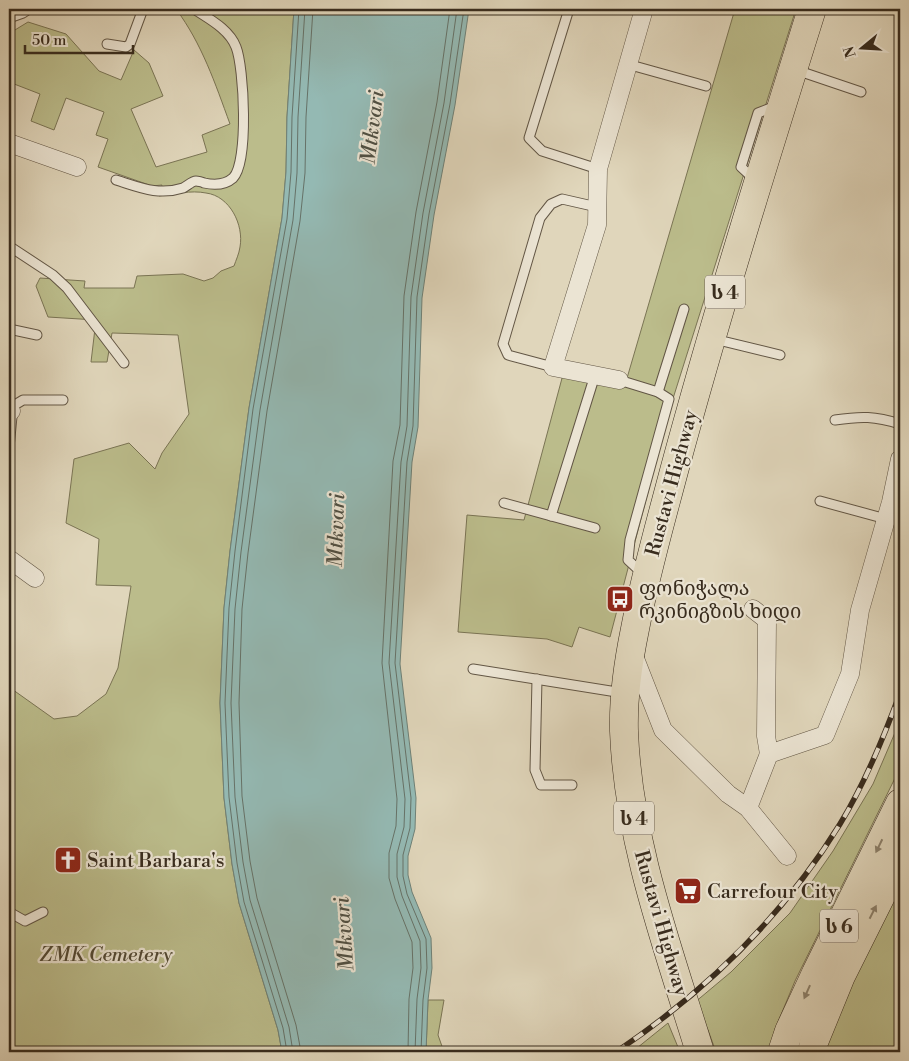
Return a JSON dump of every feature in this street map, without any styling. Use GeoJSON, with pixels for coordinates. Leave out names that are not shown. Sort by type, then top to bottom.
{"type":"FeatureCollection","features":[{"type":"Feature","properties":{"kind":"highway","name":"Rustavi Highway"},"geometry":{"type":"LineString","coordinates":[[700,1052],[638,843],[628,785],[624,731],[624,693],[645,576],[711,338],[812,9]]}},
{"type":"Feature","properties":{"kind":"highway","name":"ს 6"},"geometry":{"type":"LineString","coordinates":[[782,1052],[789,1030],[816,973],[900,803]]}},
{"type":"Feature","properties":{"kind":"highway","name":"ს 6"},"geometry":{"type":"LineString","coordinates":[[812,1052],[814,1042],[841,976],[900,858]]}},
{"type":"Feature","properties":{"kind":"street"},"geometry":{"type":"LineString","coordinates":[[619,380],[553,367],[597,225],[598,170],[644,9]]}},
{"type":"Feature","properties":{"kind":"street"},"geometry":{"type":"LineString","coordinates":[[9,143],[78,167]]}},
{"type":"Feature","properties":{"kind":"street"},"geometry":{"type":"LineString","coordinates":[[769,754],[825,735],[850,674],[860,610],[886,519],[900,459]]}},
{"type":"Feature","properties":{"kind":"street"},"geometry":{"type":"LineString","coordinates":[[9,559],[35,578]]}},
{"type":"Feature","properties":{"kind":"street"},"geometry":{"type":"LineString","coordinates":[[748,808],[769,754],[766,736],[767,620],[753,609]]}},
{"type":"Feature","properties":{"kind":"street"},"geometry":{"type":"LineString","coordinates":[[631,648],[663,730],[728,794],[748,808],[787,856]]}},
{"type":"Feature","properties":{"kind":"lane"},"geometry":{"type":"LineString","coordinates":[[9,18],[29,9]]}},
{"type":"Feature","properties":{"kind":"lane"},"geometry":{"type":"LineString","coordinates":[[107,44],[126,47],[130,44],[143,9]]}},
{"type":"Feature","properties":{"kind":"lane"},"geometry":{"type":"LineString","coordinates":[[116,180],[157,192],[183,188],[196,181],[216,184],[226,182],[238,171],[245,124],[236,47],[227,32],[194,9]]}},
{"type":"Feature","properties":{"kind":"lane"},"geometry":{"type":"LineString","coordinates":[[569,9],[530,138],[542,151],[598,170]]}},
{"type":"Feature","properties":{"kind":"lane"},"geometry":{"type":"LineString","coordinates":[[627,64],[706,86]]}},
{"type":"Feature","properties":{"kind":"lane"},"geometry":{"type":"LineString","coordinates":[[793,69],[861,92]]}},
{"type":"Feature","properties":{"kind":"lane"},"geometry":{"type":"LineString","coordinates":[[553,367],[508,354],[503,344],[540,218],[551,204],[562,199],[597,207]]}},
{"type":"Feature","properties":{"kind":"lane"},"geometry":{"type":"LineString","coordinates":[[9,246],[53,275],[67,288],[124,364]]}},
{"type":"Feature","properties":{"kind":"lane"},"geometry":{"type":"LineString","coordinates":[[658,392],[684,308]]}},
{"type":"Feature","properties":{"kind":"lane"},"geometry":{"type":"LineString","coordinates":[[9,329],[36,335]]}},
{"type":"Feature","properties":{"kind":"lane"},"geometry":{"type":"LineString","coordinates":[[711,338],[780,355]]}},
{"type":"Feature","properties":{"kind":"lane"},"geometry":{"type":"LineString","coordinates":[[551,516],[595,376]]}},
{"type":"Feature","properties":{"kind":"lane"},"geometry":{"type":"LineString","coordinates":[[619,380],[658,392],[669,399],[630,540],[628,560],[645,576]]}},
{"type":"Feature","properties":{"kind":"lane"},"geometry":{"type":"LineString","coordinates":[[9,448],[10,410],[13,406],[24,400],[63,400]]}},
{"type":"Feature","properties":{"kind":"lane"},"geometry":{"type":"LineString","coordinates":[[835,420],[862,416],[887,419],[900,424]]}},
{"type":"Feature","properties":{"kind":"lane"},"geometry":{"type":"LineString","coordinates":[[820,501],[886,519]]}},
{"type":"Feature","properties":{"kind":"lane"},"geometry":{"type":"LineString","coordinates":[[504,503],[595,528]]}},
{"type":"Feature","properties":{"kind":"lane"},"geometry":{"type":"LineString","coordinates":[[473,669],[624,693]]}},
{"type":"Feature","properties":{"kind":"lane"},"geometry":{"type":"LineString","coordinates":[[537,679],[535,770],[541,784],[572,785]]}},
{"type":"Feature","properties":{"kind":"lane"},"geometry":{"type":"LineString","coordinates":[[9,912],[26,921],[43,912]]}},
{"type":"Feature","properties":{"kind":"green space","name":"ZMK Cemetery"},"geometry":{"type":"Polygon","coordinates":[[[176,9],[294,9],[282,218],[249,408],[230,551],[224,608],[220,703],[224,798],[232,864],[239,903],[278,1030],[282,1052],[9,1052],[9,687],[54,719],[77,716],[106,694],[118,668],[131,586],[96,585],[99,539],[66,523],[74,459],[129,443],[155,469],[162,453],[189,414],[178,335],[112,333],[107,362],[91,362],[96,320],[48,317],[36,286],[40,278],[85,281],[84,288],[134,288],[137,276],[183,274],[204,281],[234,266],[240,250],[241,238],[233,213],[215,195],[194,192],[159,196],[162,185],[152,186],[98,167],[108,139],[96,135],[104,112],[66,98],[54,130],[31,121],[40,94],[9,82],[9,36],[10,33],[28,22],[66,34],[99,71],[121,80],[134,50],[149,63],[163,96],[131,109],[156,167],[207,152],[202,135],[230,124],[201,50],[176,9]]]}},
{"type":"Feature","properties":{"kind":"green space"},"geometry":{"type":"Polygon","coordinates":[[[735,9],[796,9],[670,408],[610,637],[579,627],[572,647],[547,639],[458,632],[467,515],[524,520],[565,367],[625,385],[735,9]]]}},
{"type":"Feature","properties":{"kind":"green space"},"geometry":{"type":"Polygon","coordinates":[[[900,721],[900,768],[795,981],[775,1029],[769,1052],[716,1052],[708,1030],[694,1003],[731,972],[790,913],[833,851],[873,784],[900,721]]]}},
{"type":"Feature","properties":{"kind":"green space"},"geometry":{"type":"Polygon","coordinates":[[[900,880],[900,1052],[824,1052],[845,991],[900,880]]]}},
{"type":"Feature","properties":{"kind":"green space"},"geometry":{"type":"Polygon","coordinates":[[[428,1000],[444,1000],[438,1035],[444,1052],[426,1052],[428,1000]]]}},
{"type":"Feature","properties":{"kind":"green space"},"geometry":{"type":"Polygon","coordinates":[[[668,1023],[680,1052],[632,1052],[668,1023]]]}},
{"type":"Feature","properties":{"kind":"water","name":"Mtkvari"},"geometry":{"type":"Polygon","coordinates":[[[294,9],[469,9],[455,105],[434,215],[422,298],[418,427],[412,462],[400,664],[416,798],[415,829],[408,856],[408,875],[412,892],[431,938],[432,968],[428,1000],[426,1052],[282,1052],[278,1030],[239,903],[232,864],[224,798],[220,703],[224,608],[249,408],[282,218],[294,9]]]}},
{"type":"Feature","properties":{"kind":"railway"},"geometry":{"type":"LineString","coordinates":[[616,1052],[681,1004],[711,977],[740,950],[794,890],[840,824],[858,792],[900,693]]}},
{"type":"Feature","properties":{"kind":"place","name":"ფონიჭალა რკინიგზის ხიდი"},"geometry":{"type":"Point","coordinates":[620,599]}},
{"type":"Feature","properties":{"kind":"place","name":"Saint Barbara's"},"geometry":{"type":"Point","coordinates":[68,860]}},
{"type":"Feature","properties":{"kind":"place","name":"Carrefour City"},"geometry":{"type":"Point","coordinates":[688,891]}}]}
